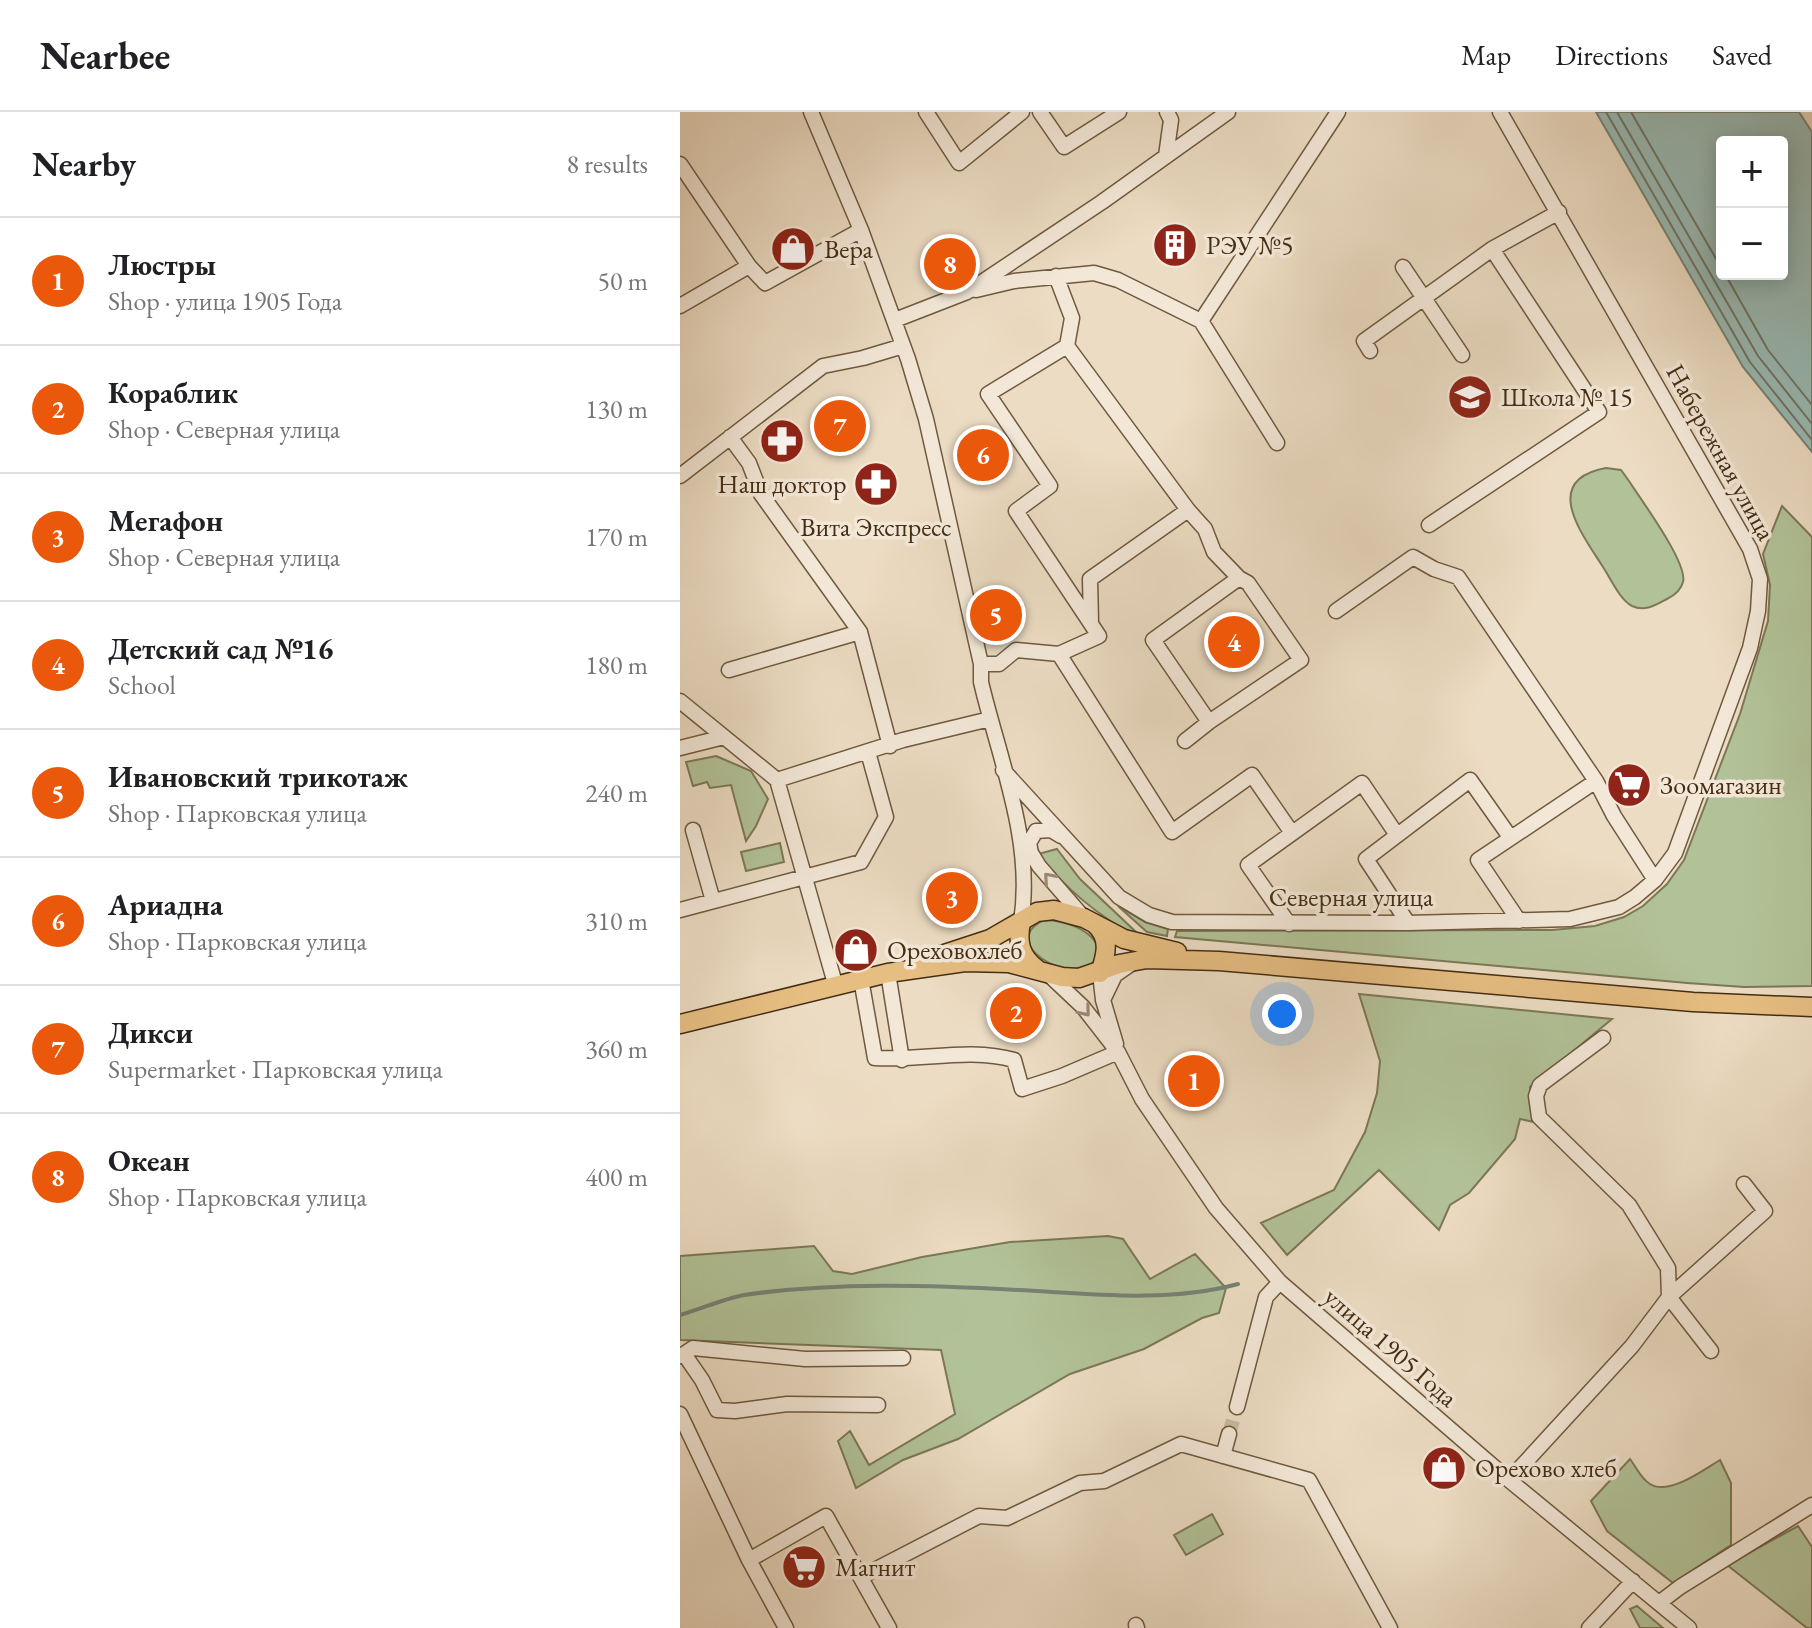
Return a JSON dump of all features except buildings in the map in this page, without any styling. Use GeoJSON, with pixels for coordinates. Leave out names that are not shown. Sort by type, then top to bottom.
{"type":"FeatureCollection","features":[{"type":"Feature","properties":{"kind":"main road"},"geometry":{"type":"LineString","coordinates":[[888,973],[990,939],[1030,914],[1043,911],[1070,913],[1124,939],[1219,961]]}},
{"type":"Feature","properties":{"kind":"main road"},"geometry":{"type":"LineString","coordinates":[[1088,920],[1101,929],[1106,944],[1100,973]]}},
{"type":"Feature","properties":{"kind":"main road"},"geometry":{"type":"LineString","coordinates":[[1021,922],[1020,947],[1027,962],[1042,972]]}},
{"type":"Feature","properties":{"kind":"main road"},"geometry":{"type":"LineString","coordinates":[[680,1024],[888,973],[990,961],[1079,978],[1119,964],[1147,959],[1219,961],[1693,1002],[1812,1007]]}},
{"type":"Feature","properties":{"kind":"street"},"geometry":{"type":"LineString","coordinates":[[811,112],[895,320],[926,419],[981,664],[981,682],[1019,834],[1025,885],[1021,922]]}},
{"type":"Feature","properties":{"kind":"street"},"geometry":{"type":"LineString","coordinates":[[926,112],[959,163],[1022,112]]}},
{"type":"Feature","properties":{"kind":"street"},"geometry":{"type":"LineString","coordinates":[[1040,112],[1064,147],[1119,112]]}},
{"type":"Feature","properties":{"kind":"street"},"geometry":{"type":"LineString","coordinates":[[1166,156],[1171,120],[1167,112]]}},
{"type":"Feature","properties":{"kind":"street"},"geometry":{"type":"LineString","coordinates":[[967,292],[1228,112]]}},
{"type":"Feature","properties":{"kind":"street"},"geometry":{"type":"LineString","coordinates":[[1201,321],[1338,112]]}},
{"type":"Feature","properties":{"kind":"street","name":"Набережная улица"},"geometry":{"type":"LineString","coordinates":[[1500,112],[1750,549],[1760,579],[1756,623],[1732,700],[1675,853],[1655,880]]}},
{"type":"Feature","properties":{"kind":"street"},"geometry":{"type":"LineString","coordinates":[[680,164],[749,266],[765,283],[861,230]]}},
{"type":"Feature","properties":{"kind":"street"},"geometry":{"type":"LineString","coordinates":[[1370,351],[1364,341],[1492,249],[1559,212]]}},
{"type":"Feature","properties":{"kind":"street"},"geometry":{"type":"LineString","coordinates":[[1429,525],[1599,412],[1492,249]]}},
{"type":"Feature","properties":{"kind":"street"},"geometry":{"type":"LineString","coordinates":[[680,306],[749,266]]}},
{"type":"Feature","properties":{"kind":"street"},"geometry":{"type":"LineString","coordinates":[[1403,267],[1462,355]]}},
{"type":"Feature","properties":{"kind":"street"},"geometry":{"type":"LineString","coordinates":[[895,320],[967,292],[1014,281],[1094,273],[1118,280],[1201,321],[1277,443]]}},
{"type":"Feature","properties":{"kind":"street"},"geometry":{"type":"LineString","coordinates":[[1056,276],[1072,318],[1067,346],[1205,529],[1214,552],[1248,583],[1301,660],[1185,741]]}},
{"type":"Feature","properties":{"kind":"street"},"geometry":{"type":"LineString","coordinates":[[680,476],[823,366],[903,346]]}},
{"type":"Feature","properties":{"kind":"street"},"geometry":{"type":"LineString","coordinates":[[981,664],[999,664],[1016,650],[1059,654],[1099,636],[1016,511],[1050,486],[988,394],[1067,346]]}},
{"type":"Feature","properties":{"kind":"street"},"geometry":{"type":"LineString","coordinates":[[730,437],[749,463],[761,494],[860,632],[890,746]]}},
{"type":"Feature","properties":{"kind":"street"},"geometry":{"type":"LineString","coordinates":[[1091,624],[1090,579],[1188,510]]}},
{"type":"Feature","properties":{"kind":"street"},"geometry":{"type":"LineString","coordinates":[[1336,611],[1413,557],[1434,569],[1458,577],[1596,781],[1614,816],[1640,852],[1655,880]]}},
{"type":"Feature","properties":{"kind":"street"},"geometry":{"type":"LineString","coordinates":[[1209,722],[1153,640],[1239,578]]}},
{"type":"Feature","properties":{"kind":"street"},"geometry":{"type":"LineString","coordinates":[[729,670],[860,632]]}},
{"type":"Feature","properties":{"kind":"street"},"geometry":{"type":"LineString","coordinates":[[1059,654],[1172,832],[1252,775],[1292,833]]}},
{"type":"Feature","properties":{"kind":"street"},"geometry":{"type":"LineString","coordinates":[[680,701],[777,780],[836,987]]}},
{"type":"Feature","properties":{"kind":"street"},"geometry":{"type":"LineString","coordinates":[[777,780],[903,740],[990,719]]}},
{"type":"Feature","properties":{"kind":"street"},"geometry":{"type":"LineString","coordinates":[[680,748],[724,737]]}},
{"type":"Feature","properties":{"kind":"street"},"geometry":{"type":"LineString","coordinates":[[680,910],[861,862],[886,817],[868,752]]}},
{"type":"Feature","properties":{"kind":"street","name":"Северная улица"},"geometry":{"type":"LineString","coordinates":[[1003,770],[1119,897],[1149,915],[1172,922],[1289,924],[1570,919],[1619,907],[1655,880]]}},
{"type":"Feature","properties":{"kind":"street"},"geometry":{"type":"LineString","coordinates":[[1408,923],[1366,859],[1470,780],[1510,837]]}},
{"type":"Feature","properties":{"kind":"street"},"geometry":{"type":"LineString","coordinates":[[1519,921],[1478,860],[1596,781]]}},
{"type":"Feature","properties":{"kind":"street"},"geometry":{"type":"LineString","coordinates":[[1289,924],[1248,865],[1362,783],[1397,835]]}},
{"type":"Feature","properties":{"kind":"street"},"geometry":{"type":"LineString","coordinates":[[1031,853],[1029,843],[1041,829],[1051,830],[1068,841]]}},
{"type":"Feature","properties":{"kind":"street"},"geometry":{"type":"LineString","coordinates":[[693,830],[713,901]]}},
{"type":"Feature","properties":{"kind":"street"},"geometry":{"type":"LineString","coordinates":[[1019,834],[1039,866],[1088,920]]}},
{"type":"Feature","properties":{"kind":"street"},"geometry":{"type":"LineString","coordinates":[[1103,1000],[1115,975],[1135,962]]}},
{"type":"Feature","properties":{"kind":"street","name":"улица 1905 Года"},"geometry":{"type":"LineString","coordinates":[[1042,972],[1072,995],[1118,1052]]}},
{"type":"Feature","properties":{"kind":"street"},"geometry":{"type":"LineString","coordinates":[[888,973],[902,1060]]}},
{"type":"Feature","properties":{"kind":"street","name":"улица 1905 Года"},"geometry":{"type":"LineString","coordinates":[[1100,973],[1103,1000],[1118,1052],[1142,1099],[1216,1208],[1280,1282],[1509,1480],[1689,1628]]}},
{"type":"Feature","properties":{"kind":"street"},"geometry":{"type":"LineString","coordinates":[[861,979],[875,1058],[902,1060],[991,1053],[1014,1060],[1022,1089],[1118,1052]]}},
{"type":"Feature","properties":{"kind":"street"},"geometry":{"type":"LineString","coordinates":[[1603,1038],[1540,1085],[1536,1096],[1539,1117],[1629,1205],[1668,1268],[1669,1297],[1711,1351]]}},
{"type":"Feature","properties":{"kind":"street"},"geometry":{"type":"LineString","coordinates":[[1509,1480],[1632,1346],[1669,1297],[1765,1211],[1744,1184]]}},
{"type":"Feature","properties":{"kind":"street"},"geometry":{"type":"LineString","coordinates":[[1237,1407],[1266,1297],[1280,1282]]}},
{"type":"Feature","properties":{"kind":"street"},"geometry":{"type":"LineString","coordinates":[[878,1405],[787,1404],[735,1411],[717,1410],[702,1380],[682,1355],[693,1348],[805,1359],[903,1358]]}},
{"type":"Feature","properties":{"kind":"street"},"geometry":{"type":"LineString","coordinates":[[680,1414],[749,1560],[786,1628]]}},
{"type":"Feature","properties":{"kind":"street"},"geometry":{"type":"LineString","coordinates":[[1223,1456],[1229,1434]]}},
{"type":"Feature","properties":{"kind":"street"},"geometry":{"type":"LineString","coordinates":[[861,1577],[979,1516],[1007,1518],[1080,1483],[1104,1481],[1181,1444],[1309,1480],[1388,1627]]}},
{"type":"Feature","properties":{"kind":"street"},"geometry":{"type":"LineString","coordinates":[[1659,1603],[1812,1505]]}},
{"type":"Feature","properties":{"kind":"street"},"geometry":{"type":"LineString","coordinates":[[749,1560],[826,1516],[889,1628]]}},
{"type":"Feature","properties":{"kind":"street"},"geometry":{"type":"LineString","coordinates":[[1589,1628],[1633,1581]]}},
{"type":"Feature","properties":{"kind":"green space"},"geometry":{"type":"Polygon","coordinates":[[[1606,468],[1621,470],[1662,532],[1683,573],[1680,588],[1669,598],[1650,607],[1637,608],[1624,599],[1585,539],[1572,510],[1571,496],[1575,484],[1586,474],[1606,468]]]}},
{"type":"Feature","properties":{"kind":"green space"},"geometry":{"type":"Polygon","coordinates":[[[1782,506],[1812,537],[1812,986],[1744,987],[1687,983],[1175,937],[1177,931],[1552,930],[1595,926],[1624,917],[1643,906],[1667,884],[1684,860],[1740,714],[1768,621],[1770,585],[1763,554],[1782,506]]]}},
{"type":"Feature","properties":{"kind":"green space"},"geometry":{"type":"Polygon","coordinates":[[[716,756],[751,771],[768,799],[746,841],[731,785],[710,788],[707,782],[693,786],[686,762],[716,756]]]}},
{"type":"Feature","properties":{"kind":"green space"},"geometry":{"type":"Polygon","coordinates":[[[780,843],[784,862],[746,871],[741,852],[780,843]]]}},
{"type":"Feature","properties":{"kind":"green space"},"geometry":{"type":"Polygon","coordinates":[[[1057,849],[1080,879],[1136,932],[1136,936],[1108,920],[1083,900],[1038,854],[1057,849]]]}},
{"type":"Feature","properties":{"kind":"green space"},"geometry":{"type":"Polygon","coordinates":[[[1118,906],[1145,922],[1168,929],[1167,936],[1147,932],[1118,906]]]}},
{"type":"Feature","properties":{"kind":"green space"},"geometry":{"type":"Polygon","coordinates":[[[1044,920],[1068,924],[1090,936],[1098,948],[1095,961],[1083,968],[1069,969],[1042,958],[1032,949],[1028,939],[1032,929],[1044,920]]]}},
{"type":"Feature","properties":{"kind":"green space"},"geometry":{"type":"Polygon","coordinates":[[[1359,994],[1612,1019],[1530,1087],[1534,1122],[1520,1119],[1515,1139],[1469,1193],[1450,1205],[1439,1230],[1379,1170],[1287,1255],[1261,1223],[1334,1190],[1365,1132],[1377,1093],[1380,1061],[1359,994]]]}},
{"type":"Feature","properties":{"kind":"green space"},"geometry":{"type":"Polygon","coordinates":[[[1108,1236],[1123,1239],[1150,1279],[1195,1254],[1226,1288],[1219,1313],[1202,1318],[1144,1349],[1070,1374],[958,1439],[903,1460],[856,1488],[838,1441],[850,1431],[869,1465],[955,1414],[941,1350],[680,1340],[680,1256],[814,1246],[833,1271],[852,1274],[922,1257],[1010,1242],[1108,1236]]]}},
{"type":"Feature","properties":{"kind":"green space"},"geometry":{"type":"Polygon","coordinates":[[[1630,1459],[1644,1479],[1658,1487],[1686,1480],[1720,1460],[1731,1483],[1731,1545],[1673,1583],[1607,1531],[1591,1501],[1630,1459]]]}},
{"type":"Feature","properties":{"kind":"green space"},"geometry":{"type":"Polygon","coordinates":[[[1212,1514],[1223,1534],[1186,1555],[1174,1535],[1212,1514]]]}},
{"type":"Feature","properties":{"kind":"green space"},"geometry":{"type":"Polygon","coordinates":[[[1798,1526],[1812,1547],[1812,1628],[1807,1628],[1727,1565],[1798,1526]]]}},
{"type":"Feature","properties":{"kind":"green space"},"geometry":{"type":"Polygon","coordinates":[[[1637,1606],[1663,1628],[1640,1628],[1630,1609],[1637,1606]]]}},
{"type":"Feature","properties":{"kind":"water"},"geometry":{"type":"Polygon","coordinates":[[[1596,112],[1799,112],[1812,132],[1812,452],[1743,367],[1596,112]]]}},
{"type":"Feature","properties":{"kind":"waterway"},"geometry":{"type":"LineString","coordinates":[[680,1315],[744,1295],[847,1286],[985,1288],[1129,1296],[1184,1294],[1238,1284]]}},
{"type":"Feature","properties":{"kind":"tunnel"},"geometry":{"type":"LineString","coordinates":[[1229,1434],[1237,1407]]}},
{"type":"Feature","properties":{"kind":"place","name":"РЭУ №5"},"geometry":{"type":"Point","coordinates":[1175,245]}},
{"type":"Feature","properties":{"kind":"place","name":"Вера"},"geometry":{"type":"Point","coordinates":[793,249]}},
{"type":"Feature","properties":{"kind":"place","name":"Океан"},"geometry":{"type":"Point","coordinates":[950,264]}},
{"type":"Feature","properties":{"kind":"place","name":"Школа № 15"},"geometry":{"type":"Point","coordinates":[1470,397]}},
{"type":"Feature","properties":{"kind":"place","name":"Дикси"},"geometry":{"type":"Point","coordinates":[840,426]}},
{"type":"Feature","properties":{"kind":"place","name":"Наш доктор"},"geometry":{"type":"Point","coordinates":[782,441]}},
{"type":"Feature","properties":{"kind":"place","name":"Ариадна"},"geometry":{"type":"Point","coordinates":[983,455]}},
{"type":"Feature","properties":{"kind":"place","name":"Вита Экспресс"},"geometry":{"type":"Point","coordinates":[876,484]}},
{"type":"Feature","properties":{"kind":"place","name":"Ивановский трикотаж"},"geometry":{"type":"Point","coordinates":[996,615]}},
{"type":"Feature","properties":{"kind":"place","name":"Детский сад №16"},"geometry":{"type":"Point","coordinates":[1234,642]}},
{"type":"Feature","properties":{"kind":"place","name":"Зоомагазин"},"geometry":{"type":"Point","coordinates":[1629,785]}},
{"type":"Feature","properties":{"kind":"place","name":"Мегафон"},"geometry":{"type":"Point","coordinates":[952,898]}},
{"type":"Feature","properties":{"kind":"place","name":"Ореховохлеб"},"geometry":{"type":"Point","coordinates":[856,950]}},
{"type":"Feature","properties":{"kind":"place","name":"Кораблик"},"geometry":{"type":"Point","coordinates":[1016,1013]}},
{"type":"Feature","properties":{"kind":"place","name":"Люстры"},"geometry":{"type":"Point","coordinates":[1194,1081]}},
{"type":"Feature","properties":{"kind":"place","name":"Орехово хлеб"},"geometry":{"type":"Point","coordinates":[1444,1468]}},
{"type":"Feature","properties":{"kind":"place","name":"Магнит"},"geometry":{"type":"Point","coordinates":[804,1567]}}]}
